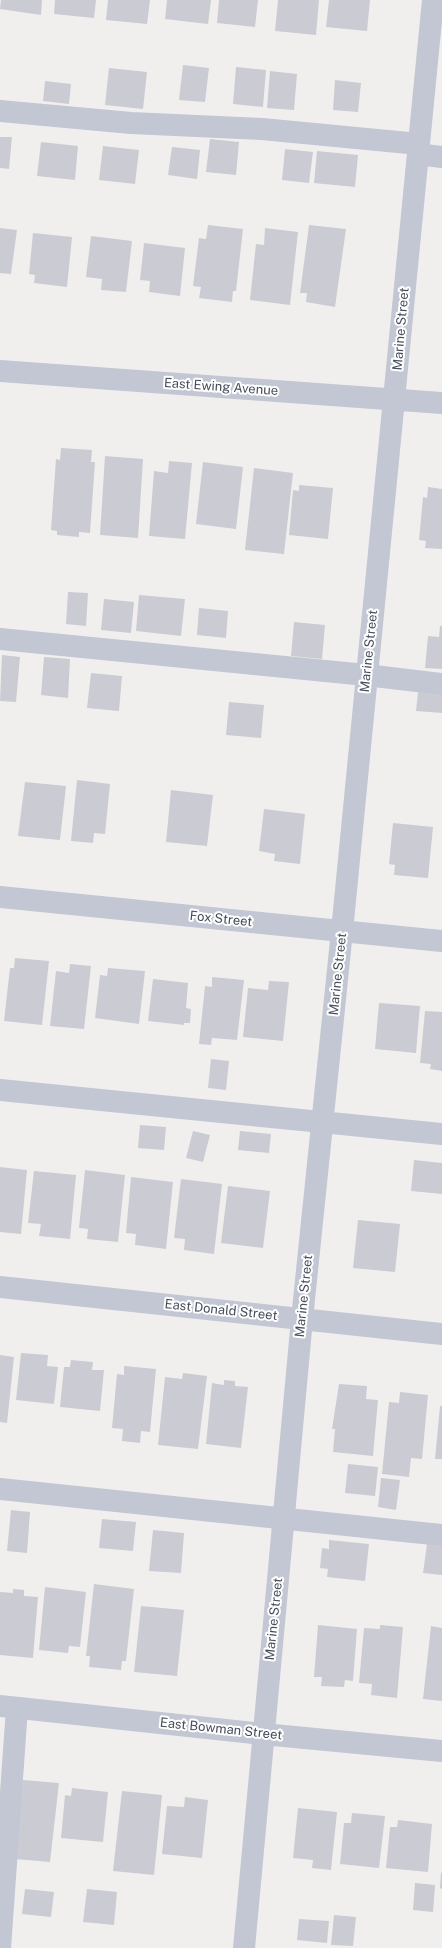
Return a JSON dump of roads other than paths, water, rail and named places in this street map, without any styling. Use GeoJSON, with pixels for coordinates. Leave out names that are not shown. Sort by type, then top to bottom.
{"type":"FeatureCollection","features":[{"type":"Feature","properties":{"kind":"street","name":"Marine Street"},"geometry":{"type":"LineString","coordinates":[[244,1948],[302,1318],[342,931],[433,0]]}},
{"type":"Feature","properties":{"kind":"street"},"geometry":{"type":"LineString","coordinates":[[0,111],[131,123],[262,129],[418,149],[442,157]]}},
{"type":"Feature","properties":{"kind":"street","name":"East Ewing Avenue"},"geometry":{"type":"LineString","coordinates":[[0,371],[442,403]]}},
{"type":"Feature","properties":{"kind":"street"},"geometry":{"type":"LineString","coordinates":[[0,639],[366,675],[442,684]]}},
{"type":"Feature","properties":{"kind":"street","name":"Fox Street"},"geometry":{"type":"LineString","coordinates":[[0,897],[442,941]]}},
{"type":"Feature","properties":{"kind":"street"},"geometry":{"type":"LineString","coordinates":[[0,1090],[442,1134]]}},
{"type":"Feature","properties":{"kind":"street","name":"East Donald Street"},"geometry":{"type":"LineString","coordinates":[[0,1287],[442,1334]]}},
{"type":"Feature","properties":{"kind":"street"},"geometry":{"type":"LineString","coordinates":[[0,1489],[442,1534]]}},
{"type":"Feature","properties":{"kind":"street"},"geometry":{"type":"LineString","coordinates":[[0,1948],[9,1707]]}},
{"type":"Feature","properties":{"kind":"street","name":"East Bowman Street"},"geometry":{"type":"LineString","coordinates":[[9,1707],[442,1751]]}}]}
